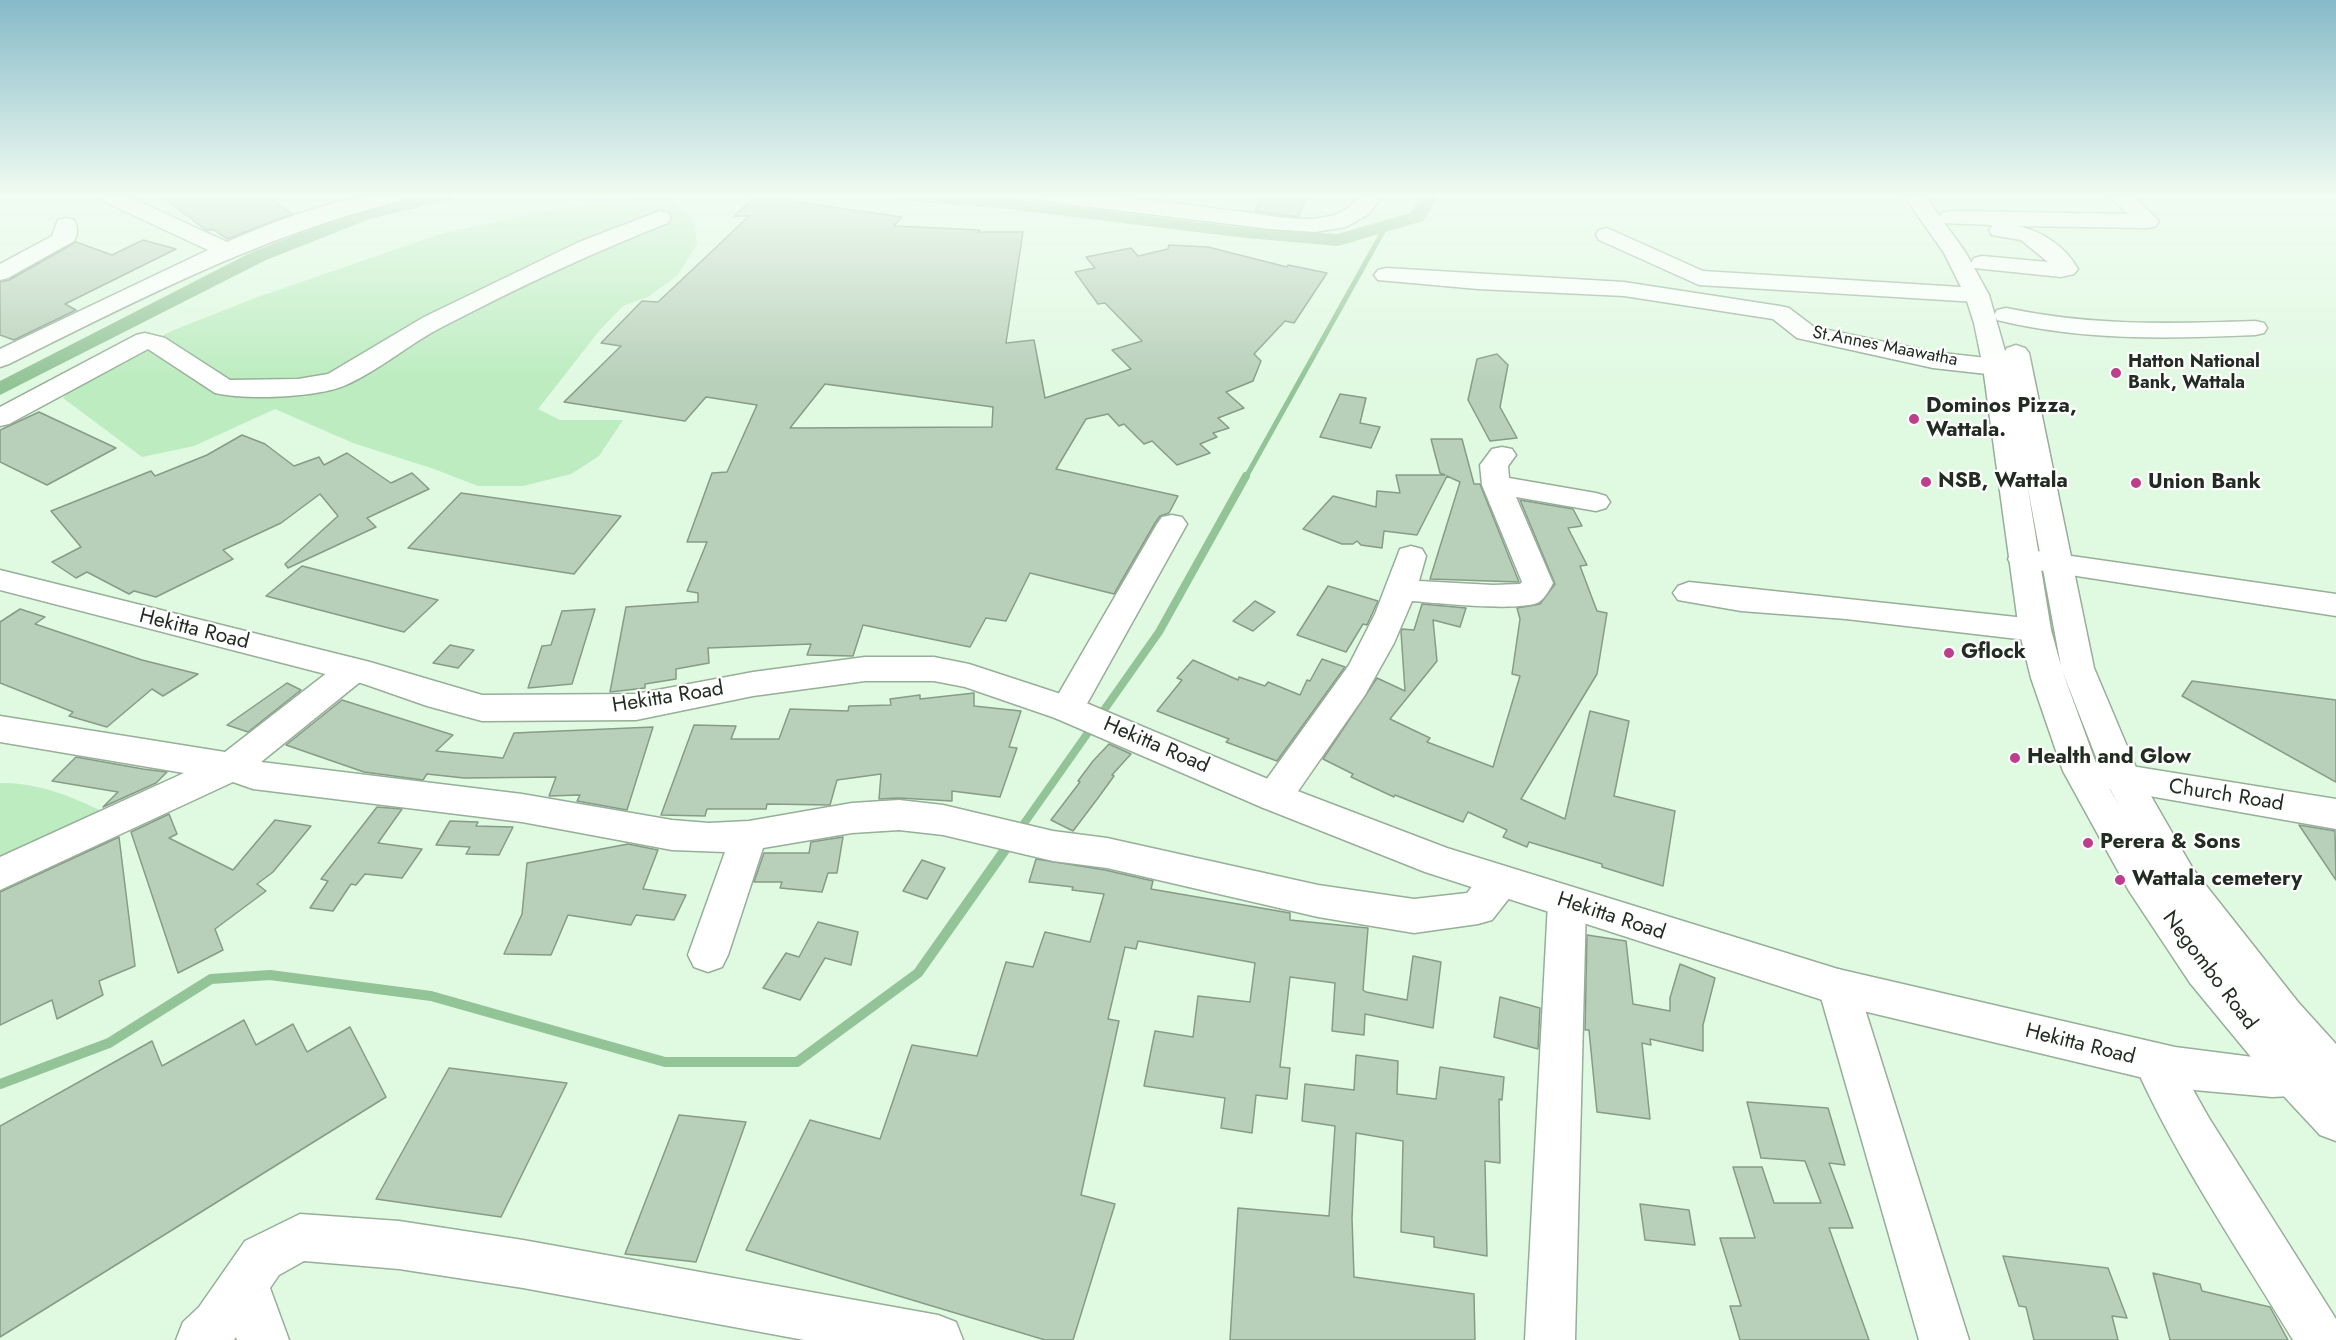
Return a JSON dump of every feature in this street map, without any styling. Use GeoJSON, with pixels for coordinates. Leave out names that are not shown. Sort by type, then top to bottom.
{"type":"FeatureCollection","features":[{"type":"Feature","properties":{"kind":"main road"},"geometry":{"type":"LineString","coordinates":[[0,273],[27,259]]}},
{"type":"Feature","properties":{"kind":"main road"},"geometry":{"type":"LineString","coordinates":[[0,359],[208,259]]}},
{"type":"Feature","properties":{"kind":"main road"},"geometry":{"type":"LineString","coordinates":[[0,418],[145,340],[156,344],[224,387],[260,389],[298,387],[336,380],[444,316],[563,259]]}},
{"type":"Feature","properties":{"kind":"main road"},"geometry":{"type":"LineString","coordinates":[[1657,259],[1699,278],[1977,295]]}},
{"type":"Feature","properties":{"kind":"main road","name":"Negombo Road"},"geometry":{"type":"LineString","coordinates":[[1958,259],[1977,295],[1986,323],[1996,367],[2035,630],[2048,678],[2081,771],[2142,880],[2198,961],[2244,1020],[2325,1074]]}},
{"type":"Feature","properties":{"kind":"main road","name":"Negombo Road"},"geometry":{"type":"LineString","coordinates":[[1979,259],[2006,315],[2013,337],[2078,668],[2123,780],[2180,880],[2325,1074],[2336,1119]]}},
{"type":"Feature","properties":{"kind":"main road"},"geometry":{"type":"LineString","coordinates":[[1982,263],[2066,269],[2056,259]]}},
{"type":"Feature","properties":{"kind":"main road","name":"St.Annes Maawatha"},"geometry":{"type":"LineString","coordinates":[[1386,274],[1478,282],[1624,289],[1780,313],[1806,333],[1933,360],[1996,367]]}},
{"type":"Feature","properties":{"kind":"main road"},"geometry":{"type":"LineString","coordinates":[[2006,315],[2102,330],[2174,331],[2255,327]]}},
{"type":"Feature","properties":{"kind":"main road"},"geometry":{"type":"LineString","coordinates":[[1402,590],[1492,596],[1529,594],[1538,583],[1496,485],[1494,465],[1502,455]]}},
{"type":"Feature","properties":{"kind":"main road"},"geometry":{"type":"LineString","coordinates":[[1496,485],[1596,502]]}},
{"type":"Feature","properties":{"kind":"main road"},"geometry":{"type":"LineString","coordinates":[[1076,713],[1172,524]]}},
{"type":"Feature","properties":{"kind":"main road"},"geometry":{"type":"LineString","coordinates":[[1274,797],[1294,765],[1363,671],[1402,590],[1411,556]]}},
{"type":"Feature","properties":{"kind":"main road"},"geometry":{"type":"LineString","coordinates":[[2023,559],[2336,604]]}},
{"type":"Feature","properties":{"kind":"main road","name":"Hekitta Road"},"geometry":{"type":"LineString","coordinates":[[0,580],[353,670],[482,708],[636,707],[753,684],[835,672],[898,668],[969,676],[1076,713],[1274,797],[1438,861],[1838,987],[2208,1074],[2249,1077],[2325,1074]]}},
{"type":"Feature","properties":{"kind":"main road"},"geometry":{"type":"LineString","coordinates":[[1689,593],[2035,630]]}},
{"type":"Feature","properties":{"kind":"main road"},"geometry":{"type":"LineString","coordinates":[[0,874],[231,767],[353,670]]}},
{"type":"Feature","properties":{"kind":"main road"},"geometry":{"type":"LineString","coordinates":[[0,729],[231,767],[253,775],[522,808],[672,835],[709,838],[748,836],[852,819],[899,815],[943,820],[973,829],[1053,846],[1107,854],[1318,901],[1414,916],[1478,908],[1500,881]]}},
{"type":"Feature","properties":{"kind":"main road","name":"Church Road"},"geometry":{"type":"LineString","coordinates":[[2081,771],[2123,780],[2336,814]]}},
{"type":"Feature","properties":{"kind":"main road"},"geometry":{"type":"LineString","coordinates":[[708,955],[748,836]]}},
{"type":"Feature","properties":{"kind":"main road"},"geometry":{"type":"LineString","coordinates":[[1551,1340],[1567,903]]}},
{"type":"Feature","properties":{"kind":"main road"},"geometry":{"type":"LineString","coordinates":[[1838,987],[1944,1340]]}},
{"type":"Feature","properties":{"kind":"main road"},"geometry":{"type":"LineString","coordinates":[[2155,1063],[2193,1133],[2321,1340]]}},
{"type":"Feature","properties":{"kind":"main road"},"geometry":{"type":"LineString","coordinates":[[201,1340],[216,1324],[262,1258],[300,1237],[399,1245],[523,1264],[938,1340]]}},
{"type":"Feature","properties":{"kind":"main road"},"geometry":{"type":"LineString","coordinates":[[244,1283],[264,1340]]}},
{"type":"Feature","properties":{"kind":"green space"},"geometry":{"type":"Polygon","coordinates":[[[369,259],[688,259],[678,275],[648,297],[623,306],[599,331],[538,409],[560,420],[623,420],[599,456],[571,474],[523,486],[478,486],[353,443],[275,409],[194,446],[142,457],[63,398],[86,373],[174,330],[255,298],[369,259]]]}},
{"type":"Feature","properties":{"kind":"green space"},"geometry":{"type":"Polygon","coordinates":[[[0,783],[29,785],[57,792],[111,816],[0,869],[0,783]]]}},
{"type":"Feature","properties":{"kind":"building"},"geometry":{"type":"Polygon","coordinates":[[[47,259],[157,259],[65,304],[76,310],[14,340],[0,335],[0,282],[9,280],[47,259]]]}},
{"type":"Feature","properties":{"kind":"building"},"geometry":{"type":"Polygon","coordinates":[[[704,259],[1019,259],[1006,343],[1034,340],[1045,398],[1131,369],[1112,350],[1142,341],[1105,303],[1098,304],[1075,272],[1095,268],[1087,259],[1254,259],[1287,267],[1288,265],[1327,273],[1294,323],[1285,321],[1254,354],[1261,361],[1253,381],[1226,392],[1244,408],[1218,418],[1229,428],[1213,433],[1217,437],[1200,444],[1210,453],[1177,465],[1152,441],[1144,444],[1124,424],[1119,426],[1108,414],[1086,419],[1056,469],[1178,496],[1169,513],[1160,516],[1155,523],[1114,594],[1030,573],[1006,621],[986,618],[970,647],[863,625],[853,656],[807,655],[811,644],[708,648],[709,663],[676,669],[676,679],[645,684],[645,688],[610,692],[626,607],[698,602],[698,593],[687,591],[707,542],[687,542],[712,473],[727,472],[757,405],[706,397],[685,421],[564,402],[621,346],[601,343],[642,301],[658,302],[704,259]],[[825,384],[790,428],[992,427],[993,407],[825,384]]]}},
{"type":"Feature","properties":{"kind":"building"},"geometry":{"type":"Polygon","coordinates":[[[1497,354],[1508,365],[1500,407],[1517,438],[1490,441],[1468,400],[1477,359],[1497,354]]]}},
{"type":"Feature","properties":{"kind":"building"},"geometry":{"type":"Polygon","coordinates":[[[1340,394],[1366,398],[1360,423],[1380,427],[1371,448],[1320,437],[1340,394]]]}},
{"type":"Feature","properties":{"kind":"building"},"geometry":{"type":"Polygon","coordinates":[[[39,412],[116,448],[47,485],[0,462],[0,430],[39,412]]]}},
{"type":"Feature","properties":{"kind":"building"},"geometry":{"type":"Polygon","coordinates":[[[242,435],[265,444],[294,466],[319,457],[324,465],[347,453],[391,483],[412,473],[429,489],[367,518],[376,527],[288,568],[285,564],[338,516],[320,494],[281,523],[223,550],[233,559],[156,597],[134,591],[129,594],[87,572],[76,578],[52,562],[81,547],[51,511],[151,471],[155,476],[207,455],[242,435]]]}},
{"type":"Feature","properties":{"kind":"building"},"geometry":{"type":"Polygon","coordinates":[[[1431,439],[1462,439],[1474,484],[1480,484],[1519,582],[1430,579],[1460,482],[1447,476],[1417,535],[1384,531],[1382,548],[1361,545],[1357,541],[1353,544],[1342,544],[1303,529],[1333,496],[1376,507],[1377,491],[1400,493],[1396,475],[1445,475],[1440,473],[1431,439]]]}},
{"type":"Feature","properties":{"kind":"building"},"geometry":{"type":"Polygon","coordinates":[[[461,493],[621,516],[574,574],[408,548],[461,493]]]}},
{"type":"Feature","properties":{"kind":"building"},"geometry":{"type":"Polygon","coordinates":[[[1520,500],[1573,509],[1582,526],[1568,528],[1587,565],[1580,566],[1597,611],[1607,613],[1597,674],[1521,799],[1565,819],[1590,711],[1629,721],[1614,796],[1675,811],[1663,886],[1602,867],[1602,864],[1529,842],[1527,847],[1503,837],[1507,830],[1468,812],[1463,822],[1395,795],[1394,797],[1351,777],[1353,774],[1323,759],[1377,678],[1405,691],[1401,632],[1402,629],[1414,630],[1422,604],[1466,608],[1460,627],[1433,620],[1437,661],[1390,719],[1430,738],[1427,742],[1493,767],[1520,676],[1512,674],[1520,619],[1517,608],[1540,604],[1555,584],[1520,500]]]}},
{"type":"Feature","properties":{"kind":"building"},"geometry":{"type":"Polygon","coordinates":[[[302,566],[438,600],[404,632],[266,596],[302,566]]]}},
{"type":"Feature","properties":{"kind":"building"},"geometry":{"type":"Polygon","coordinates":[[[1328,586],[1378,601],[1367,625],[1363,624],[1346,652],[1297,635],[1328,586]]]}},
{"type":"Feature","properties":{"kind":"building"},"geometry":{"type":"Polygon","coordinates":[[[1255,601],[1275,612],[1253,631],[1233,621],[1255,601]]]}},
{"type":"Feature","properties":{"kind":"building"},"geometry":{"type":"Polygon","coordinates":[[[20,609],[45,617],[35,624],[142,660],[198,674],[163,696],[152,689],[107,727],[69,716],[73,712],[0,683],[0,622],[20,609]]]}},
{"type":"Feature","properties":{"kind":"building"},"geometry":{"type":"Polygon","coordinates":[[[595,609],[572,684],[528,688],[542,646],[551,645],[562,611],[595,609]]]}},
{"type":"Feature","properties":{"kind":"building"},"geometry":{"type":"Polygon","coordinates":[[[450,645],[474,650],[458,668],[433,663],[450,645]]]}},
{"type":"Feature","properties":{"kind":"building"},"geometry":{"type":"Polygon","coordinates":[[[1322,659],[1345,667],[1277,761],[1226,742],[1229,739],[1157,711],[1182,680],[1177,678],[1193,660],[1238,680],[1239,677],[1265,686],[1268,682],[1300,695],[1307,680],[1310,681],[1322,659]]]}},
{"type":"Feature","properties":{"kind":"building"},"geometry":{"type":"Polygon","coordinates":[[[2192,681],[2336,700],[2336,782],[2182,696],[2192,681]]]}},
{"type":"Feature","properties":{"kind":"building"},"geometry":{"type":"Polygon","coordinates":[[[287,683],[301,690],[248,732],[227,725],[287,683]]]}},
{"type":"Feature","properties":{"kind":"building"},"geometry":{"type":"Polygon","coordinates":[[[974,693],[974,706],[1021,711],[1009,747],[1017,748],[1000,797],[952,791],[952,801],[879,799],[881,774],[837,780],[830,805],[767,804],[766,809],[707,809],[705,816],[661,815],[694,725],[736,726],[731,739],[779,739],[790,709],[848,711],[849,706],[891,705],[890,699],[920,695],[920,699],[974,693]]]}},
{"type":"Feature","properties":{"kind":"building"},"geometry":{"type":"Polygon","coordinates":[[[342,700],[453,735],[436,751],[503,758],[514,733],[653,727],[627,810],[577,801],[580,795],[549,796],[556,777],[464,778],[427,774],[423,780],[364,772],[286,745],[342,700]]]}},
{"type":"Feature","properties":{"kind":"building"},"geometry":{"type":"Polygon","coordinates":[[[1109,744],[1131,754],[1112,775],[1114,776],[1073,831],[1051,820],[1093,761],[1109,744]]]}},
{"type":"Feature","properties":{"kind":"building"},"geometry":{"type":"Polygon","coordinates":[[[76,757],[167,772],[156,783],[103,807],[118,792],[52,781],[76,757]]]}},
{"type":"Feature","properties":{"kind":"building"},"geometry":{"type":"Polygon","coordinates":[[[377,807],[402,809],[378,843],[422,849],[402,878],[365,874],[356,885],[351,884],[333,911],[310,908],[328,881],[321,879],[377,807]]]}},
{"type":"Feature","properties":{"kind":"building"},"geometry":{"type":"Polygon","coordinates":[[[169,814],[177,834],[169,838],[233,870],[275,820],[311,826],[273,872],[257,884],[266,891],[215,929],[223,950],[178,973],[131,832],[169,814]]]}},
{"type":"Feature","properties":{"kind":"building"},"geometry":{"type":"Polygon","coordinates":[[[450,821],[478,822],[476,826],[513,827],[499,855],[466,854],[470,847],[436,845],[450,821]]]}},
{"type":"Feature","properties":{"kind":"building"},"geometry":{"type":"Polygon","coordinates":[[[2299,825],[2335,831],[2336,880],[2299,825]]]}},
{"type":"Feature","properties":{"kind":"building"},"geometry":{"type":"Polygon","coordinates":[[[119,837],[135,966],[99,981],[103,995],[57,1019],[52,1000],[0,1025],[0,892],[119,837]]]}},
{"type":"Feature","properties":{"kind":"building"},"geometry":{"type":"Polygon","coordinates":[[[843,837],[837,873],[828,873],[822,892],[780,888],[782,882],[754,882],[764,853],[809,853],[811,842],[843,837]]]}},
{"type":"Feature","properties":{"kind":"building"},"geometry":{"type":"Polygon","coordinates":[[[628,844],[658,850],[643,889],[686,895],[674,920],[636,915],[631,925],[568,915],[551,955],[504,954],[522,914],[527,863],[628,844]]]}},
{"type":"Feature","properties":{"kind":"building"},"geometry":{"type":"Polygon","coordinates":[[[1036,859],[1105,870],[1153,881],[1151,889],[1290,913],[1290,920],[1368,928],[1363,990],[1366,992],[1407,1000],[1413,956],[1441,962],[1433,1028],[1365,1014],[1364,1035],[1332,1031],[1335,983],[1290,977],[1280,1067],[1290,1068],[1287,1099],[1256,1095],[1252,1133],[1221,1128],[1225,1098],[1144,1086],[1155,1031],[1193,1037],[1198,996],[1250,1002],[1255,963],[1138,941],[1136,949],[1125,947],[1108,1019],[1119,1021],[1081,1195],[1115,1204],[1073,1340],[1045,1340],[746,1250],[810,1120],[880,1139],[912,1045],[977,1056],[1006,962],[1033,967],[1045,932],[1090,942],[1104,894],[1072,890],[1073,887],[1029,882],[1036,859]]]}},
{"type":"Feature","properties":{"kind":"building"},"geometry":{"type":"Polygon","coordinates":[[[922,860],[945,868],[927,899],[903,891],[922,860]]]}},
{"type":"Feature","properties":{"kind":"building"},"geometry":{"type":"Polygon","coordinates":[[[818,922],[858,932],[851,965],[825,958],[800,1000],[763,988],[786,953],[799,957],[818,922]]]}},
{"type":"Feature","properties":{"kind":"building"},"geometry":{"type":"Polygon","coordinates":[[[1587,935],[1626,941],[1633,1004],[1670,1011],[1670,998],[1680,964],[1715,978],[1703,1025],[1703,1051],[1650,1039],[1651,1045],[1642,1043],[1650,1119],[1597,1112],[1589,1030],[1585,1030],[1587,935]]]}},
{"type":"Feature","properties":{"kind":"building"},"geometry":{"type":"Polygon","coordinates":[[[1500,997],[1540,1008],[1538,1049],[1494,1037],[1500,997]]]}},
{"type":"Feature","properties":{"kind":"building"},"geometry":{"type":"Polygon","coordinates":[[[244,1020],[256,1045],[293,1024],[307,1052],[350,1027],[386,1097],[0,1337],[0,1126],[152,1041],[162,1066],[244,1020]]]}},
{"type":"Feature","properties":{"kind":"building"},"geometry":{"type":"Polygon","coordinates":[[[1356,1055],[1398,1061],[1397,1094],[1436,1099],[1440,1067],[1504,1077],[1502,1100],[1499,1099],[1500,1163],[1485,1161],[1487,1256],[1434,1247],[1434,1237],[1401,1232],[1403,1141],[1356,1133],[1352,1218],[1354,1277],[1474,1294],[1475,1340],[1230,1340],[1238,1208],[1329,1216],[1335,1126],[1302,1121],[1305,1084],[1354,1090],[1356,1055]]]}},
{"type":"Feature","properties":{"kind":"building"},"geometry":{"type":"Polygon","coordinates":[[[449,1068],[567,1083],[501,1217],[376,1199],[449,1068]]]}},
{"type":"Feature","properties":{"kind":"building"},"geometry":{"type":"Polygon","coordinates":[[[1747,1102],[1828,1108],[1845,1165],[1829,1163],[1853,1228],[1829,1228],[1869,1340],[1740,1340],[1730,1306],[1741,1306],[1720,1238],[1755,1238],[1733,1167],[1762,1167],[1774,1203],[1821,1203],[1805,1161],[1761,1158],[1747,1102]]]}},
{"type":"Feature","properties":{"kind":"building"},"geometry":{"type":"Polygon","coordinates":[[[679,1115],[746,1122],[696,1262],[625,1254],[679,1115]]]}},
{"type":"Feature","properties":{"kind":"building"},"geometry":{"type":"Polygon","coordinates":[[[1640,1204],[1689,1210],[1695,1245],[1645,1240],[1640,1204]]]}},
{"type":"Feature","properties":{"kind":"building"},"geometry":{"type":"Polygon","coordinates":[[[2003,1256],[2108,1268],[2127,1318],[2112,1316],[2118,1340],[2034,1340],[2026,1307],[2019,1306],[2003,1256]]]}},
{"type":"Feature","properties":{"kind":"building"},"geometry":{"type":"Polygon","coordinates":[[[2153,1273],[2200,1284],[2202,1291],[2270,1307],[2288,1340],[2170,1340],[2153,1273]]]}},
{"type":"Feature","properties":{"kind":"waterway"},"geometry":{"type":"LineString","coordinates":[[0,389],[254,259]]}},
{"type":"Feature","properties":{"kind":"waterway"},"geometry":{"type":"LineString","coordinates":[[1246,477],[1368,259]]}},
{"type":"Feature","properties":{"kind":"waterway"},"geometry":{"type":"LineString","coordinates":[[1018,832],[1159,632],[1246,476]]}},
{"type":"Feature","properties":{"kind":"waterway"},"geometry":{"type":"LineString","coordinates":[[1006,849],[1011,841]]}},
{"type":"Feature","properties":{"kind":"waterway"},"geometry":{"type":"LineString","coordinates":[[0,1084],[109,1043],[211,979],[270,975],[431,996],[665,1062],[797,1062],[918,973],[1007,847]]}},
{"type":"Feature","properties":{"kind":"place","name":"Hatton National Bank, Wattala"},"geometry":{"type":"Point","coordinates":[2116,373]}},
{"type":"Feature","properties":{"kind":"place","name":"Dominos Pizza, Wattala."},"geometry":{"type":"Point","coordinates":[1914,419]}},
{"type":"Feature","properties":{"kind":"place","name":"NSB, Wattala"},"geometry":{"type":"Point","coordinates":[1926,482]}},
{"type":"Feature","properties":{"kind":"place","name":"Union Bank"},"geometry":{"type":"Point","coordinates":[2136,483]}},
{"type":"Feature","properties":{"kind":"place","name":"Gflock"},"geometry":{"type":"Point","coordinates":[1949,653]}},
{"type":"Feature","properties":{"kind":"place","name":"Health and Glow"},"geometry":{"type":"Point","coordinates":[2015,758]}},
{"type":"Feature","properties":{"kind":"place","name":"Perera & Sons"},"geometry":{"type":"Point","coordinates":[2088,843]}},
{"type":"Feature","properties":{"kind":"place","name":"Wattala cemetery"},"geometry":{"type":"Point","coordinates":[2120,880]}}]}
